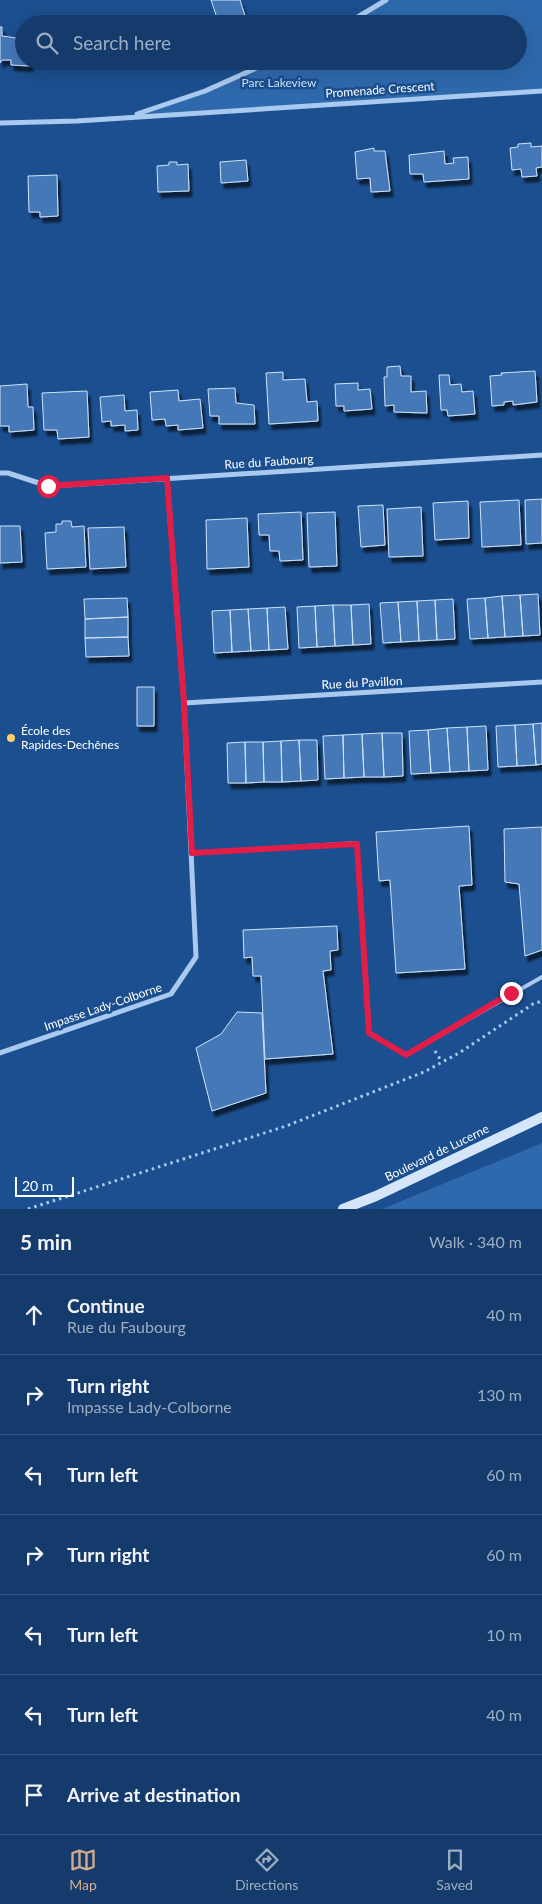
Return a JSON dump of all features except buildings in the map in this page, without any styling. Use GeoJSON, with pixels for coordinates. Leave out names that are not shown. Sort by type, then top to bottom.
{"type":"FeatureCollection","features":[{"type":"Feature","properties":{"kind":"main road","name":"Boulevard de Lucerne"},"geometry":{"type":"LineString","coordinates":[[342,1209],[376,1196],[542,1117]]}},
{"type":"Feature","properties":{"kind":"street"},"geometry":{"type":"LineString","coordinates":[[361,15],[386,0]]}},
{"type":"Feature","properties":{"kind":"street","name":"Promenade Crescent"},"geometry":{"type":"LineString","coordinates":[[130,117],[205,91],[252,70]]}},
{"type":"Feature","properties":{"kind":"street","name":"Promenade Crescent"},"geometry":{"type":"LineString","coordinates":[[0,123],[130,117],[542,90]]}},
{"type":"Feature","properties":{"kind":"street","name":"Rue du Faubourg"},"geometry":{"type":"LineString","coordinates":[[0,473],[8,473],[48,486],[542,454]]}},
{"type":"Feature","properties":{"kind":"street","name":"Impasse Lady-Colborne"},"geometry":{"type":"LineString","coordinates":[[0,1053],[171,994],[196,957],[184,703],[167,478]]}},
{"type":"Feature","properties":{"kind":"street","name":"Rue du Pavillon"},"geometry":{"type":"LineString","coordinates":[[184,703],[542,682]]}},
{"type":"Feature","properties":{"kind":"lane"},"geometry":{"type":"LineString","coordinates":[[192,853],[357,844],[369,1033],[406,1055],[542,976]]}},
{"type":"Feature","properties":{"kind":"path"},"geometry":{"type":"LineString","coordinates":[[28,1209],[286,1126],[424,1072],[459,1053],[533,1004],[542,1001]]}},
{"type":"Feature","properties":{"kind":"green space","name":"Parc Lakeview"},"geometry":{"type":"Polygon","coordinates":[[[386,0],[542,0],[542,91],[130,117],[205,91],[252,70],[527,70],[527,15],[361,15],[386,0]]]}},
{"type":"Feature","properties":{"kind":"green space"},"geometry":{"type":"Polygon","coordinates":[[[542,1143],[542,1209],[382,1209],[542,1143]]]}},
{"type":"Feature","properties":{"kind":"place","name":"École des Rapides-Dechênes"},"geometry":{"type":"Point","coordinates":[11,738]}},
{"type":"Feature","properties":{"kind":"route"},"geometry":{"type":"LineString","coordinates":[[48,486],[167,478],[184,703],[192,853],[357,844],[369,1033],[406,1055],[511,993]]}}]}
